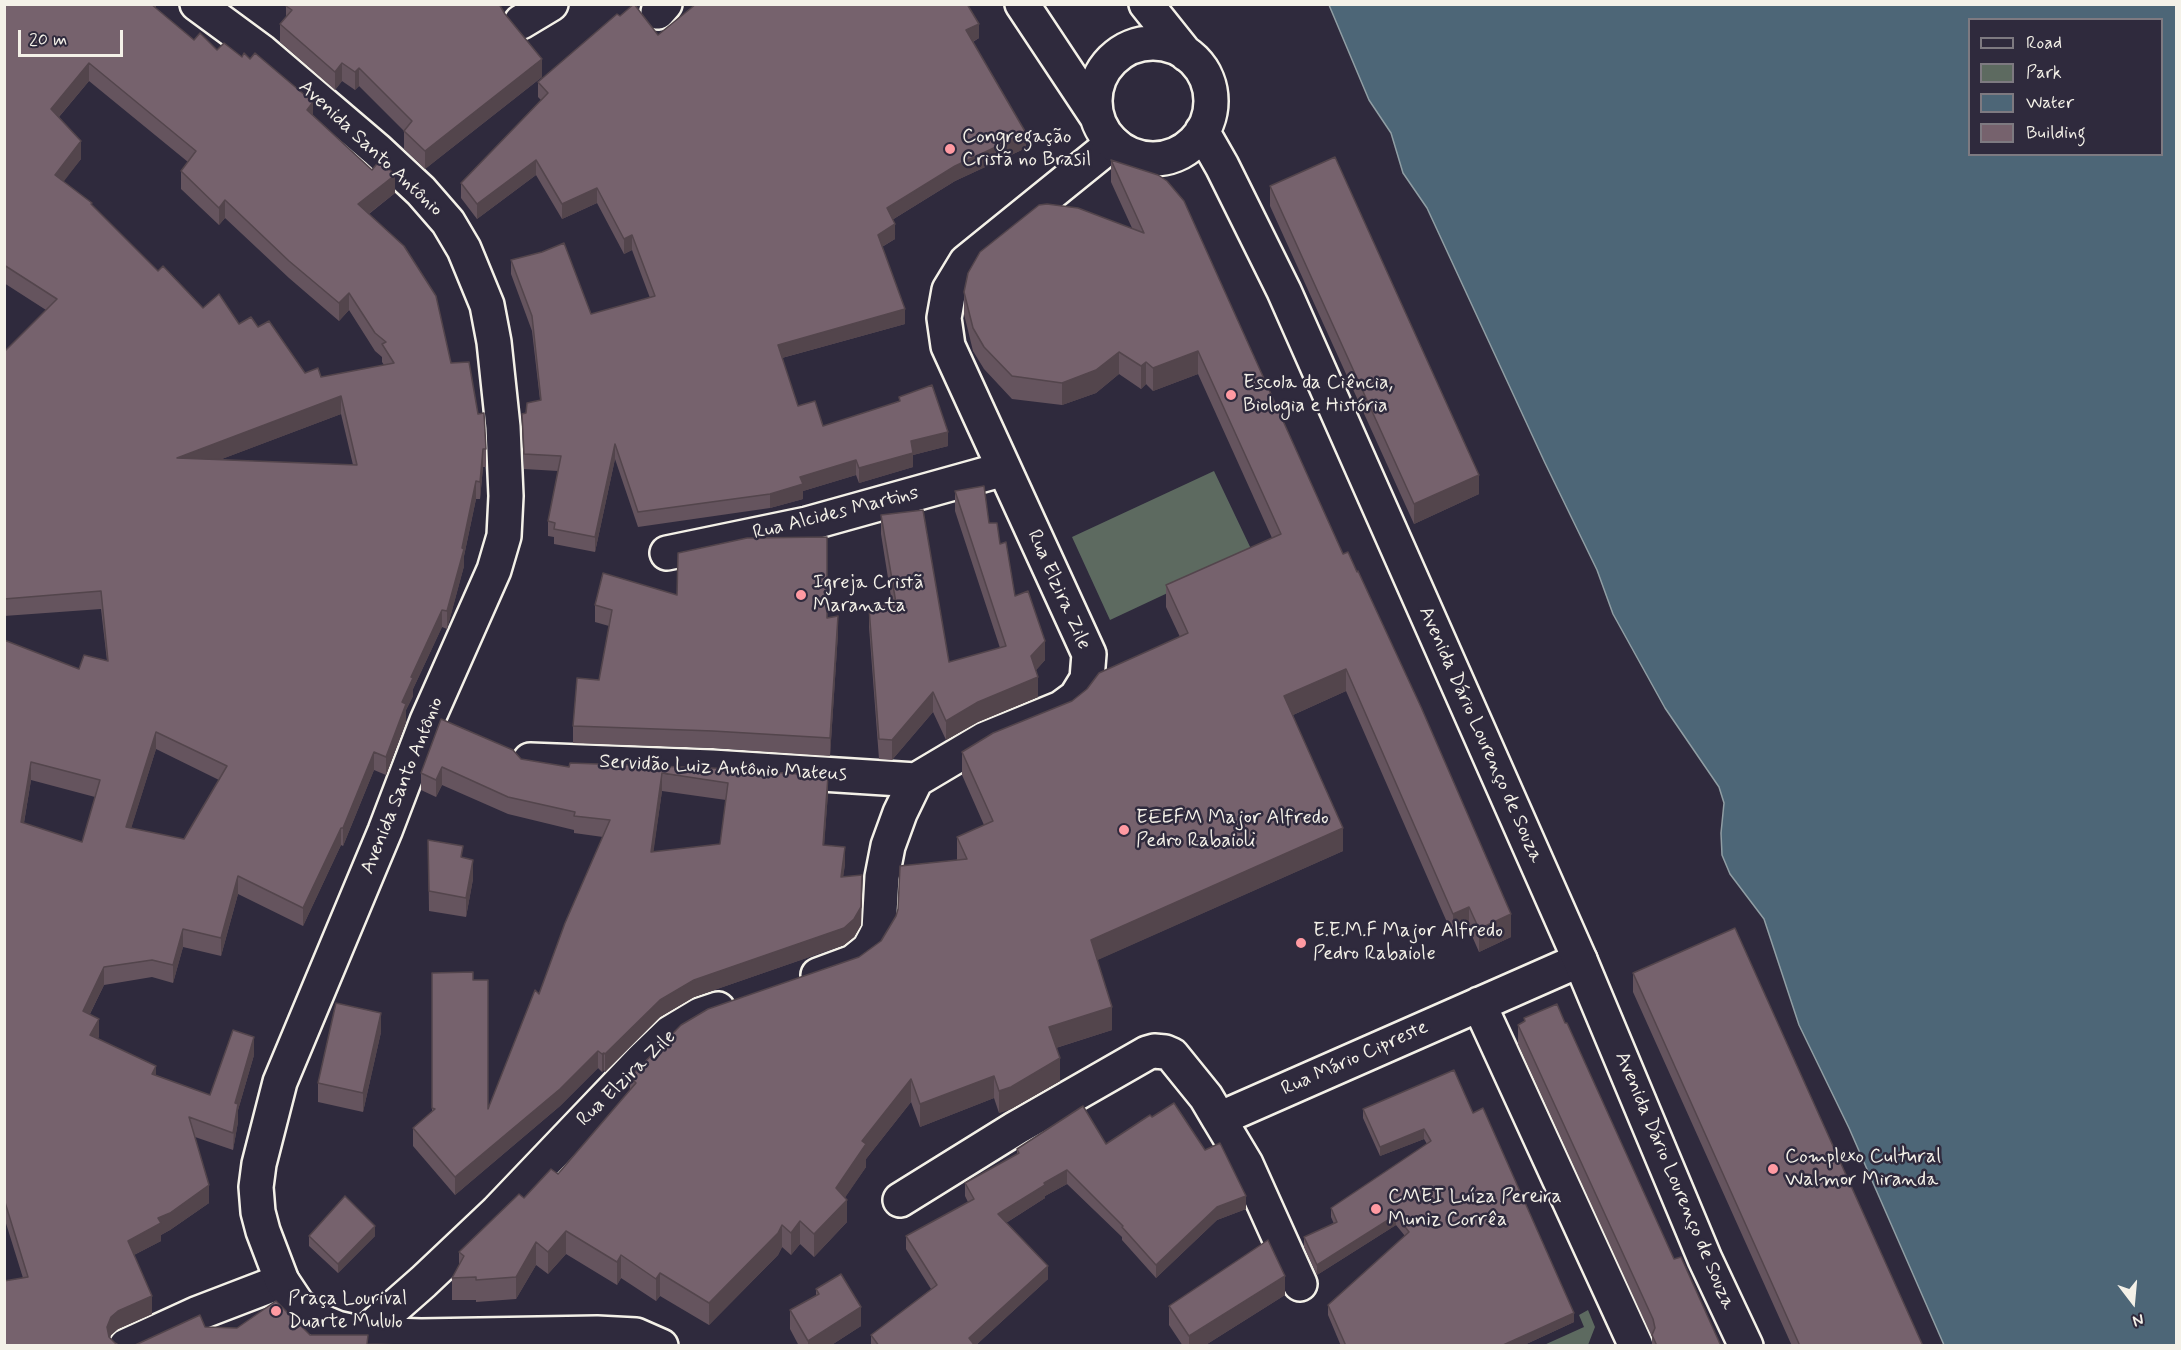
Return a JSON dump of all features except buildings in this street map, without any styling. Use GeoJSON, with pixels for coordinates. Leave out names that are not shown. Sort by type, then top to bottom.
{"type":"FeatureCollection","features":[{"type":"Feature","properties":{"kind":"street","name":"Avenida Santo Antônio"},"geometry":{"type":"LineString","coordinates":[[197,4],[261,51],[368,142],[421,191],[448,222],[464,249],[487,305],[494,342],[503,427],[506,496],[504,536],[495,570],[427,721],[386,831],[291,1054],[259,1164],[256,1187],[258,1212],[263,1232],[282,1281],[298,1305],[318,1320],[337,1328],[364,1334],[421,1336],[597,1333],[636,1335],[661,1346]]}},
{"type":"Feature","properties":{"kind":"street"},"geometry":{"type":"LineString","coordinates":[[521,21],[551,4]]}},
{"type":"Feature","properties":{"kind":"street"},"geometry":{"type":"LineString","coordinates":[[1022,4],[1105,130],[1135,156],[1160,158],[1184,149],[1202,131],[1210,106],[1210,89],[1204,73],[1146,4]]}},
{"type":"Feature","properties":{"kind":"street"},"geometry":{"type":"LineString","coordinates":[[1105,130],[1095,93],[1098,82],[1110,62],[1130,48],[1153,43],[1176,48],[1186,54]]}},
{"type":"Feature","properties":{"kind":"street","name":"Rua Elzira Zile"},"geometry":{"type":"LineString","coordinates":[[916,780],[985,739],[1061,708],[1076,697],[1087,679],[1089,654],[948,346],[944,318],[949,290],[966,261],[1105,130]]}},
{"type":"Feature","properties":{"kind":"street","name":"Avenida Dário Lourenço de Souza"},"geometry":{"type":"LineString","coordinates":[[1202,131],[1222,166],[1284,291],[1580,960],[1705,1259],[1746,1346]]}},
{"type":"Feature","properties":{"kind":"street","name":"Rua Alcides Martins"},"geometry":{"type":"LineString","coordinates":[[667,553],[807,524],[1004,469]]}},
{"type":"Feature","properties":{"kind":"street","name":"Servidão Luiz Antônio Mateus"},"geometry":{"type":"LineString","coordinates":[[530,760],[712,767],[916,780]]}},
{"type":"Feature","properties":{"kind":"street"},"geometry":{"type":"LineString","coordinates":[[788,985],[853,962],[869,949],[879,930],[882,877],[888,846],[900,813],[916,780]]}},
{"type":"Feature","properties":{"kind":"street","name":"Rua Mário Cipreste"},"geometry":{"type":"LineString","coordinates":[[1219,1119],[1580,960]]}},
{"type":"Feature","properties":{"kind":"street","name":"Rua Elzira Zile"},"geometry":{"type":"LineString","coordinates":[[364,1334],[497,1212],[642,1060],[670,1034],[700,1015],[744,1000]]}},
{"type":"Feature","properties":{"kind":"street"},"geometry":{"type":"LineString","coordinates":[[1479,1004],[1636,1346]]}},
{"type":"Feature","properties":{"kind":"street"},"geometry":{"type":"LineString","coordinates":[[900,1200],[1137,1057],[1154,1051],[1165,1052],[1172,1055],[1206,1097],[1246,1164],[1300,1284]]}},
{"type":"Feature","properties":{"kind":"street"},"geometry":{"type":"LineString","coordinates":[[126,1346],[196,1314],[282,1281]]}},
{"type":"Feature","properties":{"kind":"green space"},"geometry":{"type":"Polygon","coordinates":[[[1214,471],[1253,553],[1110,620],[1072,537],[1214,471]]]}},
{"type":"Feature","properties":{"kind":"green space"},"geometry":{"type":"Polygon","coordinates":[[[1588,1310],[1595,1327],[1588,1345],[1544,1345],[1584,1327],[1579,1315],[1588,1310]]]}},
{"type":"Feature","properties":{"kind":"water"},"geometry":{"type":"Polygon","coordinates":[[[1329,5],[2176,5],[2176,1345],[1944,1345],[1849,1128],[1799,1025],[1764,919],[1730,874],[1722,855],[1721,833],[1724,803],[1719,787],[1665,708],[1613,614],[1597,570],[1427,208],[1403,173],[1391,133],[1369,100],[1329,5]]]}},
{"type":"Feature","properties":{"kind":"place","name":"Congregação Cristã no Brasil"},"geometry":{"type":"Point","coordinates":[950,149]}},
{"type":"Feature","properties":{"kind":"place","name":"Escola da Ciência, Biologia e História"},"geometry":{"type":"Point","coordinates":[1231,395]}},
{"type":"Feature","properties":{"kind":"place","name":"Igreja Cristã Maranata"},"geometry":{"type":"Point","coordinates":[801,595]}},
{"type":"Feature","properties":{"kind":"place","name":"EEEFM Major Alfredo Pedro Rabaioli"},"geometry":{"type":"Point","coordinates":[1124,830]}},
{"type":"Feature","properties":{"kind":"place","name":"E.E.M.F Major Alfredo Pedro Rabaiole"},"geometry":{"type":"Point","coordinates":[1301,943]}},
{"type":"Feature","properties":{"kind":"place","name":"Complexo Cultural Walmor Miranda"},"geometry":{"type":"Point","coordinates":[1773,1169]}},
{"type":"Feature","properties":{"kind":"place","name":"CMEI Luíza Pereira Muniz Corrêa"},"geometry":{"type":"Point","coordinates":[1376,1209]}},
{"type":"Feature","properties":{"kind":"place","name":"Praça Lourival Duarte Mululo"},"geometry":{"type":"Point","coordinates":[276,1311]}}]}
